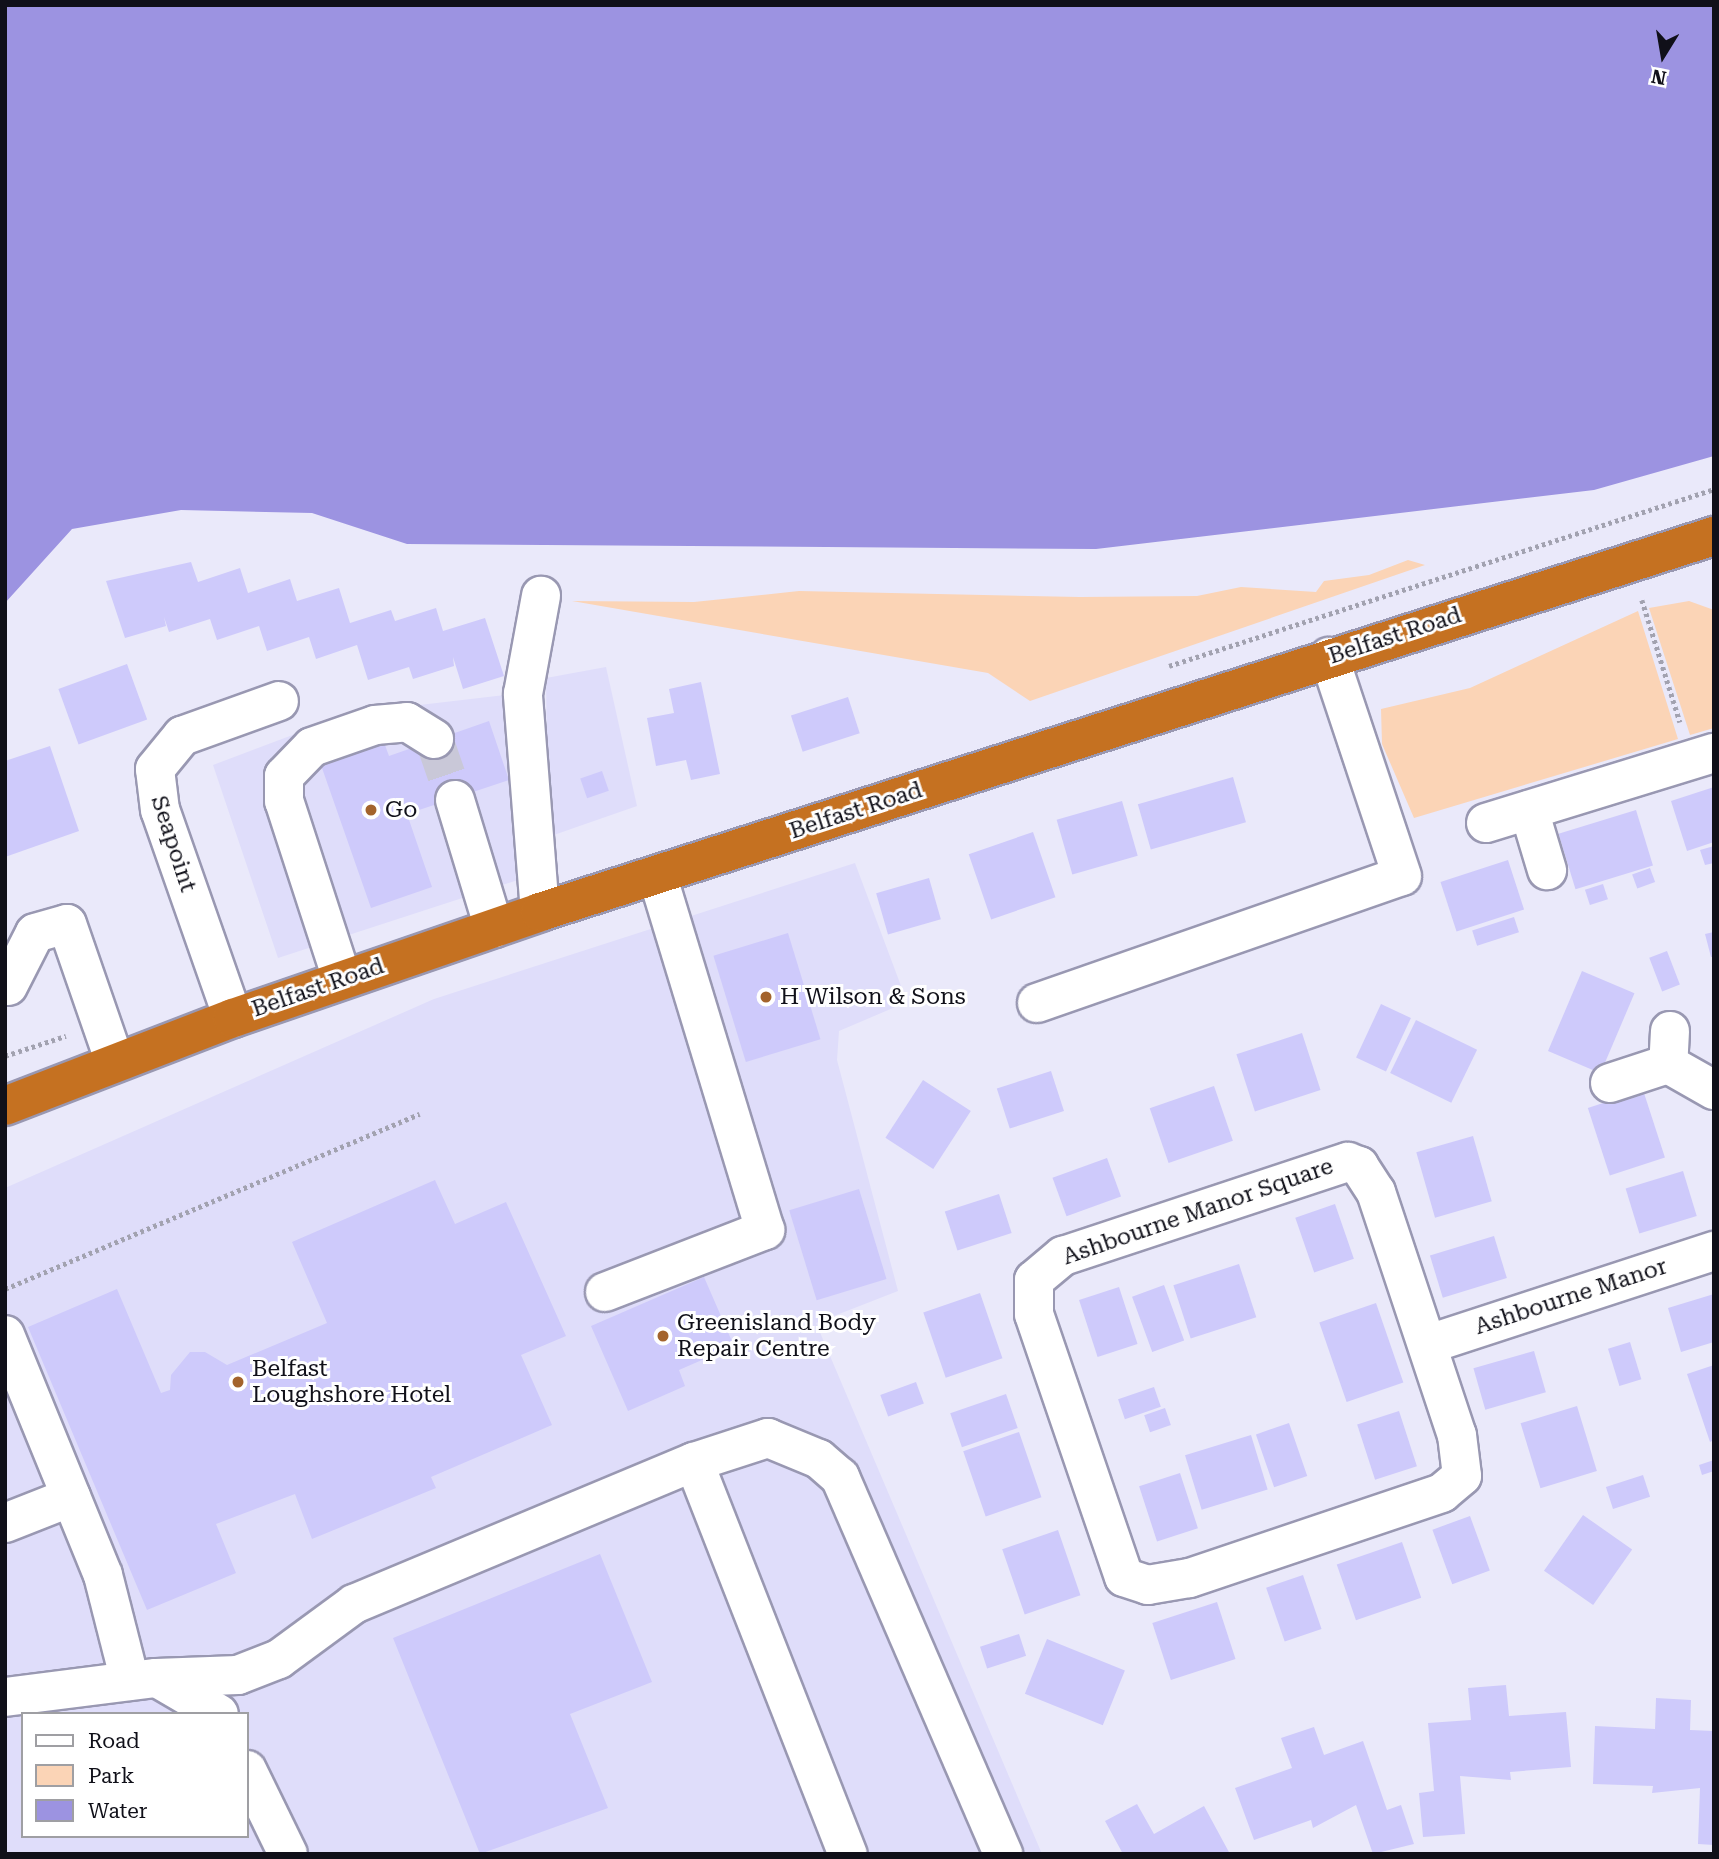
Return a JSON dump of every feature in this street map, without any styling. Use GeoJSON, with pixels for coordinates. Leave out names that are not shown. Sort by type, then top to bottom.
{"type":"FeatureCollection","features":[{"type":"Feature","properties":{"kind":"highway","name":"Belfast Road"},"geometry":{"type":"LineString","coordinates":[[5,1106],[233,1018],[540,912],[1329,657],[1714,536]]}},
{"type":"Feature","properties":{"kind":"street"},"geometry":{"type":"LineString","coordinates":[[540,912],[523,694],[541,596]]}},
{"type":"Feature","properties":{"kind":"street"},"geometry":{"type":"LineString","coordinates":[[1037,1003],[1402,876],[1329,657]]}},
{"type":"Feature","properties":{"kind":"street","name":"Seapoint"},"geometry":{"type":"LineString","coordinates":[[233,1018],[160,810],[155,769],[182,736],[279,701]]}},
{"type":"Feature","properties":{"kind":"street"},"geometry":{"type":"LineString","coordinates":[[342,979],[284,801],[284,776],[312,747],[375,725],[407,722],[434,739]]}},
{"type":"Feature","properties":{"kind":"street"},"geometry":{"type":"LineString","coordinates":[[1486,823],[1703,756]]}},
{"type":"Feature","properties":{"kind":"street"},"geometry":{"type":"LineString","coordinates":[[455,800],[494,928]]}},
{"type":"Feature","properties":{"kind":"street"},"geometry":{"type":"LineString","coordinates":[[1529,810],[1547,870]]}},
{"type":"Feature","properties":{"kind":"street"},"geometry":{"type":"LineString","coordinates":[[605,1293],[765,1230],[657,875]]}},
{"type":"Feature","properties":{"kind":"street"},"geometry":{"type":"LineString","coordinates":[[8,986],[35,933],[67,924],[115,1063]]}},
{"type":"Feature","properties":{"kind":"street"},"geometry":{"type":"LineString","coordinates":[[1610,1083],[1669,1048],[1714,1090]]}},
{"type":"Feature","properties":{"kind":"street","name":"Ashbourne Manor Square"},"geometry":{"type":"LineString","coordinates":[[1348,1162],[1359,1166],[1376,1192],[1429,1343],[1464,1458],[1456,1485],[1189,1578],[1148,1585],[1124,1577],[1116,1564],[1034,1314],[1032,1288],[1037,1273],[1063,1256],[1348,1162]]}},
{"type":"Feature","properties":{"kind":"street","name":"Ashbourne Manor"},"geometry":{"type":"LineString","coordinates":[[1429,1343],[1714,1251]]}},
{"type":"Feature","properties":{"kind":"street"},"geometry":{"type":"LineString","coordinates":[[5,1335],[143,1679],[216,1712]]}},
{"type":"Feature","properties":{"kind":"street"},"geometry":{"type":"LineString","coordinates":[[5,1697],[143,1679],[238,1675],[279,1659],[354,1604],[694,1462],[768,1438],[819,1459],[840,1477],[1003,1854]]}},
{"type":"Feature","properties":{"kind":"street"},"geometry":{"type":"LineString","coordinates":[[694,1462],[848,1854]]}},
{"type":"Feature","properties":{"kind":"street"},"geometry":{"type":"LineString","coordinates":[[5,1523],[71,1497]]}},
{"type":"Feature","properties":{"kind":"street"},"geometry":{"type":"LineString","coordinates":[[219,1712],[238,1675]]}},
{"type":"Feature","properties":{"kind":"street"},"geometry":{"type":"LineString","coordinates":[[248,1772],[288,1854]]}},
{"type":"Feature","properties":{"kind":"path"},"geometry":{"type":"LineString","coordinates":[[1629,562],[1703,756]]}},
{"type":"Feature","properties":{"kind":"path"},"geometry":{"type":"LineString","coordinates":[[5,1289],[420,1114]]}},
{"type":"Feature","properties":{"kind":"shaded area"},"geometry":{"type":"Polygon","coordinates":[[[606,667],[637,806],[548,837],[546,678],[606,667]]]}},
{"type":"Feature","properties":{"kind":"shaded area"},"geometry":{"type":"Polygon","coordinates":[[[505,695],[524,878],[278,958],[213,765],[351,713],[505,695]]]}},
{"type":"Feature","properties":{"kind":"shaded area"},"geometry":{"type":"Polygon","coordinates":[[[855,863],[907,1002],[839,1031],[837,1060],[898,1291],[816,1323],[1042,1854],[5,1854],[5,1188],[434,999],[855,863]]]}},
{"type":"Feature","properties":{"kind":"green space"},"geometry":{"type":"Polygon","coordinates":[[[1408,560],[1425,565],[1030,701],[988,673],[572,601],[694,602],[799,591],[1080,597],[1197,596],[1241,587],[1316,592],[1324,581],[1369,575],[1408,560]]]}},
{"type":"Feature","properties":{"kind":"green space"},"geometry":{"type":"Polygon","coordinates":[[[1689,601],[1714,610],[1714,728],[1690,735],[1649,608],[1689,601]]]}},
{"type":"Feature","properties":{"kind":"green space"},"geometry":{"type":"Polygon","coordinates":[[[1638,611],[1678,739],[1414,818],[1382,744],[1381,709],[1470,688],[1638,611]]]}},
{"type":"Feature","properties":{"kind":"water"},"geometry":{"type":"Polygon","coordinates":[[[5,5],[1714,5],[1714,456],[1594,490],[1096,549],[407,544],[312,513],[181,510],[72,529],[5,603],[5,5]]]}},
{"type":"Feature","properties":{"kind":"building"},"geometry":{"type":"Polygon","coordinates":[[[191,562],[198,582],[240,568],[248,593],[290,579],[297,601],[339,588],[350,623],[391,610],[395,621],[436,608],[443,631],[485,618],[504,676],[463,689],[453,657],[454,666],[413,679],[409,667],[368,680],[357,645],[316,659],[309,637],[267,651],[259,626],[217,640],[210,619],[169,632],[164,617],[166,626],[125,638],[106,581],[191,562]]]}},
{"type":"Feature","properties":{"kind":"building"},"geometry":{"type":"Polygon","coordinates":[[[127,664],[147,719],[79,744],[58,689],[127,664]]]}},
{"type":"Feature","properties":{"kind":"building"},"geometry":{"type":"Polygon","coordinates":[[[701,682],[720,774],[691,780],[686,760],[656,766],[647,718],[674,713],[669,689],[701,682]]]}},
{"type":"Feature","properties":{"kind":"building"},"geometry":{"type":"Polygon","coordinates":[[[848,697],[860,733],[803,752],[791,716],[848,697]]]}},
{"type":"Feature","properties":{"kind":"building"},"geometry":{"type":"Polygon","coordinates":[[[489,721],[509,780],[407,814],[432,887],[371,908],[315,748],[378,726],[389,756],[489,721]]]}},
{"type":"Feature","properties":{"kind":"building"},"geometry":{"type":"Polygon","coordinates":[[[50,746],[79,831],[5,857],[5,761],[50,746]]]}},
{"type":"Feature","properties":{"kind":"building"},"geometry":{"type":"Polygon","coordinates":[[[602,771],[609,791],[587,798],[580,778],[602,771]]]}},
{"type":"Feature","properties":{"kind":"building"},"geometry":{"type":"Polygon","coordinates":[[[1233,777],[1246,822],[1151,849],[1138,804],[1233,777]]]}},
{"type":"Feature","properties":{"kind":"building"},"geometry":{"type":"Polygon","coordinates":[[[1714,787],[1714,842],[1687,851],[1671,801],[1714,787]]]}},
{"type":"Feature","properties":{"kind":"building"},"geometry":{"type":"Polygon","coordinates":[[[1122,801],[1138,856],[1072,875],[1057,820],[1122,801]]]}},
{"type":"Feature","properties":{"kind":"building"},"geometry":{"type":"Polygon","coordinates":[[[1636,810],[1653,865],[1575,889],[1559,834],[1636,810]]]}},
{"type":"Feature","properties":{"kind":"building"},"geometry":{"type":"Polygon","coordinates":[[[1033,832],[1055,897],[991,919],[969,854],[1033,832]]]}},
{"type":"Feature","properties":{"kind":"building"},"geometry":{"type":"Polygon","coordinates":[[[1714,846],[1714,863],[1705,865],[1700,850],[1714,846]]]}},
{"type":"Feature","properties":{"kind":"building"},"geometry":{"type":"Polygon","coordinates":[[[1508,860],[1524,909],[1457,931],[1440,882],[1508,860]]]}},
{"type":"Feature","properties":{"kind":"building"},"geometry":{"type":"Polygon","coordinates":[[[1650,868],[1655,882],[1637,889],[1632,874],[1650,868]]]}},
{"type":"Feature","properties":{"kind":"building"},"geometry":{"type":"Polygon","coordinates":[[[929,878],[941,919],[888,934],[876,893],[929,878]]]}},
{"type":"Feature","properties":{"kind":"building"},"geometry":{"type":"Polygon","coordinates":[[[1603,884],[1608,899],[1590,905],[1585,890],[1603,884]]]}},
{"type":"Feature","properties":{"kind":"building"},"geometry":{"type":"Polygon","coordinates":[[[1514,917],[1519,932],[1477,946],[1472,931],[1514,917]]]}},
{"type":"Feature","properties":{"kind":"building"},"geometry":{"type":"Polygon","coordinates":[[[1714,932],[1714,957],[1711,957],[1705,934],[1714,932]]]}},
{"type":"Feature","properties":{"kind":"building","name":"H Wilson & Sons"},"geometry":{"type":"Polygon","coordinates":[[[788,933],[820,1039],[746,1062],[713,956],[788,933]]]}},
{"type":"Feature","properties":{"kind":"building"},"geometry":{"type":"Polygon","coordinates":[[[1667,951],[1680,985],[1662,991],[1649,958],[1667,951]]]}},
{"type":"Feature","properties":{"kind":"building"},"geometry":{"type":"Polygon","coordinates":[[[1582,971],[1634,993],[1600,1073],[1548,1051],[1582,971]]]}},
{"type":"Feature","properties":{"kind":"building"},"geometry":{"type":"Polygon","coordinates":[[[1381,1004],[1411,1018],[1386,1071],[1356,1057],[1381,1004]]]}},
{"type":"Feature","properties":{"kind":"building"},"geometry":{"type":"Polygon","coordinates":[[[1416,1020],[1477,1050],[1451,1103],[1390,1073],[1416,1020]]]}},
{"type":"Feature","properties":{"kind":"building"},"geometry":{"type":"Polygon","coordinates":[[[1302,1033],[1321,1090],[1255,1111],[1236,1054],[1302,1033]]]}},
{"type":"Feature","properties":{"kind":"building"},"geometry":{"type":"Polygon","coordinates":[[[1051,1071],[1064,1111],[1010,1129],[997,1089],[1051,1071]]]}},
{"type":"Feature","properties":{"kind":"building"},"geometry":{"type":"Polygon","coordinates":[[[923,1080],[971,1111],[933,1169],[885,1138],[923,1080]]]}},
{"type":"Feature","properties":{"kind":"building"},"geometry":{"type":"Polygon","coordinates":[[[1214,1086],[1233,1141],[1169,1163],[1150,1108],[1214,1086]]]}},
{"type":"Feature","properties":{"kind":"building"},"geometry":{"type":"Polygon","coordinates":[[[1643,1090],[1665,1158],[1610,1175],[1588,1108],[1643,1090]]]}},
{"type":"Feature","properties":{"kind":"building"},"geometry":{"type":"Polygon","coordinates":[[[1473,1136],[1492,1201],[1435,1218],[1416,1152],[1473,1136]]]}},
{"type":"Feature","properties":{"kind":"building"},"geometry":{"type":"Polygon","coordinates":[[[1107,1158],[1121,1197],[1067,1216],[1052,1178],[1107,1158]]]}},
{"type":"Feature","properties":{"kind":"building"},"geometry":{"type":"Polygon","coordinates":[[[1683,1171],[1697,1216],[1639,1233],[1626,1189],[1683,1171]]]}},
{"type":"Feature","properties":{"kind":"building"},"geometry":{"type":"Polygon","coordinates":[[[435,1180],[455,1224],[506,1202],[566,1336],[521,1355],[552,1425],[431,1477],[436,1488],[312,1539],[295,1494],[216,1524],[236,1573],[147,1610],[28,1327],[117,1289],[161,1393],[170,1390],[171,1375],[190,1352],[205,1352],[227,1365],[327,1323],[292,1242],[435,1180]]]}},
{"type":"Feature","properties":{"kind":"building"},"geometry":{"type":"Polygon","coordinates":[[[859,1189],[886,1279],[817,1300],[789,1210],[859,1189]]]}},
{"type":"Feature","properties":{"kind":"building"},"geometry":{"type":"Polygon","coordinates":[[[999,1194],[1012,1233],[957,1251],[945,1212],[999,1194]]]}},
{"type":"Feature","properties":{"kind":"building"},"geometry":{"type":"Polygon","coordinates":[[[1335,1204],[1354,1259],[1314,1273],[1295,1218],[1335,1204]]]}},
{"type":"Feature","properties":{"kind":"building"},"geometry":{"type":"Polygon","coordinates":[[[1494,1236],[1507,1278],[1443,1298],[1430,1256],[1494,1236]]]}},
{"type":"Feature","properties":{"kind":"building"},"geometry":{"type":"Polygon","coordinates":[[[1239,1264],[1256,1317],[1191,1339],[1173,1285],[1239,1264]]]}},
{"type":"Feature","properties":{"kind":"building","name":"Greenisland Body Repair Centre"},"geometry":{"type":"Polygon","coordinates":[[[704,1277],[734,1346],[679,1370],[685,1386],[628,1411],[591,1326],[704,1277]]]}},
{"type":"Feature","properties":{"kind":"building"},"geometry":{"type":"Polygon","coordinates":[[[1164,1285],[1184,1340],[1152,1352],[1132,1297],[1164,1285]]]}},
{"type":"Feature","properties":{"kind":"building"},"geometry":{"type":"Polygon","coordinates":[[[1119,1287],[1138,1344],[1098,1357],[1079,1300],[1119,1287]]]}},
{"type":"Feature","properties":{"kind":"building"},"geometry":{"type":"Polygon","coordinates":[[[980,1293],[1002,1358],[946,1378],[923,1313],[980,1293]]]}},
{"type":"Feature","properties":{"kind":"building"},"geometry":{"type":"Polygon","coordinates":[[[1714,1294],[1714,1342],[1681,1352],[1668,1308],[1714,1294]]]}},
{"type":"Feature","properties":{"kind":"building"},"geometry":{"type":"Polygon","coordinates":[[[1376,1303],[1403,1382],[1347,1402],[1319,1323],[1376,1303]]]}},
{"type":"Feature","properties":{"kind":"building"},"geometry":{"type":"Polygon","coordinates":[[[1630,1342],[1641,1379],[1619,1386],[1608,1349],[1630,1342]]]}},
{"type":"Feature","properties":{"kind":"building"},"geometry":{"type":"Polygon","coordinates":[[[1534,1351],[1546,1392],[1485,1410],[1473,1368],[1534,1351]]]}},
{"type":"Feature","properties":{"kind":"building"},"geometry":{"type":"Polygon","coordinates":[[[1714,1365],[1714,1440],[1710,1442],[1687,1374],[1714,1365]]]}},
{"type":"Feature","properties":{"kind":"building"},"geometry":{"type":"Polygon","coordinates":[[[916,1382],[924,1404],[888,1417],[880,1395],[916,1382]]]}},
{"type":"Feature","properties":{"kind":"building"},"geometry":{"type":"Polygon","coordinates":[[[1154,1387],[1161,1407],[1125,1419],[1118,1399],[1154,1387]]]}},
{"type":"Feature","properties":{"kind":"building"},"geometry":{"type":"Polygon","coordinates":[[[1006,1394],[1018,1428],[962,1447],[950,1413],[1006,1394]]]}},
{"type":"Feature","properties":{"kind":"building"},"geometry":{"type":"Polygon","coordinates":[[[1577,1406],[1597,1471],[1540,1488],[1521,1423],[1577,1406]]]}},
{"type":"Feature","properties":{"kind":"building"},"geometry":{"type":"Polygon","coordinates":[[[1165,1408],[1171,1425],[1150,1432],[1144,1415],[1165,1408]]]}},
{"type":"Feature","properties":{"kind":"building"},"geometry":{"type":"Polygon","coordinates":[[[1399,1411],[1417,1466],[1375,1480],[1357,1425],[1399,1411]]]}},
{"type":"Feature","properties":{"kind":"building"},"geometry":{"type":"Polygon","coordinates":[[[1289,1423],[1307,1476],[1274,1487],[1256,1434],[1289,1423]]]}},
{"type":"Feature","properties":{"kind":"building"},"geometry":{"type":"Polygon","coordinates":[[[1019,1432],[1041,1497],[986,1516],[963,1451],[1019,1432]]]}},
{"type":"Feature","properties":{"kind":"building"},"geometry":{"type":"Polygon","coordinates":[[[1251,1435],[1268,1490],[1202,1510],[1185,1455],[1251,1435]]]}},
{"type":"Feature","properties":{"kind":"building"},"geometry":{"type":"Polygon","coordinates":[[[1714,1460],[1714,1471],[1702,1475],[1699,1465],[1714,1460]]]}},
{"type":"Feature","properties":{"kind":"building"},"geometry":{"type":"Polygon","coordinates":[[[1180,1473],[1198,1528],[1157,1541],[1139,1486],[1180,1473]]]}},
{"type":"Feature","properties":{"kind":"building"},"geometry":{"type":"Polygon","coordinates":[[[1643,1475],[1650,1497],[1613,1509],[1606,1487],[1643,1475]]]}},
{"type":"Feature","properties":{"kind":"building"},"geometry":{"type":"Polygon","coordinates":[[[1583,1515],[1632,1549],[1593,1605],[1544,1571],[1583,1515]]]}},
{"type":"Feature","properties":{"kind":"building"},"geometry":{"type":"Polygon","coordinates":[[[1470,1516],[1490,1571],[1452,1584],[1432,1530],[1470,1516]]]}},
{"type":"Feature","properties":{"kind":"building"},"geometry":{"type":"Polygon","coordinates":[[[1058,1530],[1080,1595],[1025,1614],[1002,1549],[1058,1530]]]}},
{"type":"Feature","properties":{"kind":"building"},"geometry":{"type":"Polygon","coordinates":[[[1402,1542],[1421,1598],[1356,1620],[1337,1564],[1402,1542]]]}},
{"type":"Feature","properties":{"kind":"building"},"geometry":{"type":"Polygon","coordinates":[[[600,1554],[652,1682],[570,1714],[608,1808],[480,1854],[393,1638],[600,1554]]]}},
{"type":"Feature","properties":{"kind":"building"},"geometry":{"type":"Polygon","coordinates":[[[1303,1575],[1322,1629],[1285,1642],[1266,1588],[1303,1575]]]}},
{"type":"Feature","properties":{"kind":"building"},"geometry":{"type":"Polygon","coordinates":[[[1217,1602],[1236,1659],[1171,1680],[1152,1623],[1217,1602]]]}},
{"type":"Feature","properties":{"kind":"building"},"geometry":{"type":"Polygon","coordinates":[[[1019,1634],[1026,1656],[987,1669],[980,1647],[1019,1634]]]}},
{"type":"Feature","properties":{"kind":"building"},"geometry":{"type":"Polygon","coordinates":[[[1047,1639],[1125,1670],[1103,1725],[1025,1694],[1047,1639]]]}},
{"type":"Feature","properties":{"kind":"building"},"geometry":{"type":"Polygon","coordinates":[[[1506,1685],[1509,1716],[1566,1712],[1571,1767],[1510,1772],[1511,1780],[1460,1776],[1465,1834],[1423,1837],[1419,1793],[1434,1791],[1428,1723],[1471,1720],[1468,1688],[1506,1685]]]}},
{"type":"Feature","properties":{"kind":"building"},"geometry":{"type":"Polygon","coordinates":[[[1656,1698],[1691,1700],[1690,1730],[1714,1731],[1714,1845],[1698,1844],[1700,1788],[1652,1793],[1653,1786],[1593,1784],[1595,1726],[1655,1729],[1656,1698]]]}},
{"type":"Feature","properties":{"kind":"building"},"geometry":{"type":"Polygon","coordinates":[[[1314,1727],[1324,1755],[1363,1741],[1387,1810],[1401,1805],[1414,1844],[1373,1854],[1356,1805],[1313,1828],[1311,1820],[1254,1840],[1235,1788],[1292,1768],[1281,1738],[1314,1727]]]}},
{"type":"Feature","properties":{"kind":"building"},"geometry":{"type":"Polygon","coordinates":[[[1137,1804],[1154,1834],[1204,1806],[1230,1854],[1123,1854],[1105,1821],[1137,1804]]]}},
{"type":"Feature","properties":{"kind":"tunnel"},"geometry":{"type":"LineString","coordinates":[[434,739],[455,800]]}},
{"type":"Feature","properties":{"kind":"place","name":"Go"},"geometry":{"type":"Point","coordinates":[371,810]}},
{"type":"Feature","properties":{"kind":"place","name":"H Wilson & Sons"},"geometry":{"type":"Point","coordinates":[766,997]}},
{"type":"Feature","properties":{"kind":"place","name":"Greenisland Body Repair Centre"},"geometry":{"type":"Point","coordinates":[663,1336]}},
{"type":"Feature","properties":{"kind":"place","name":"Belfast Loughshore Hotel"},"geometry":{"type":"Point","coordinates":[238,1382]}}]}
